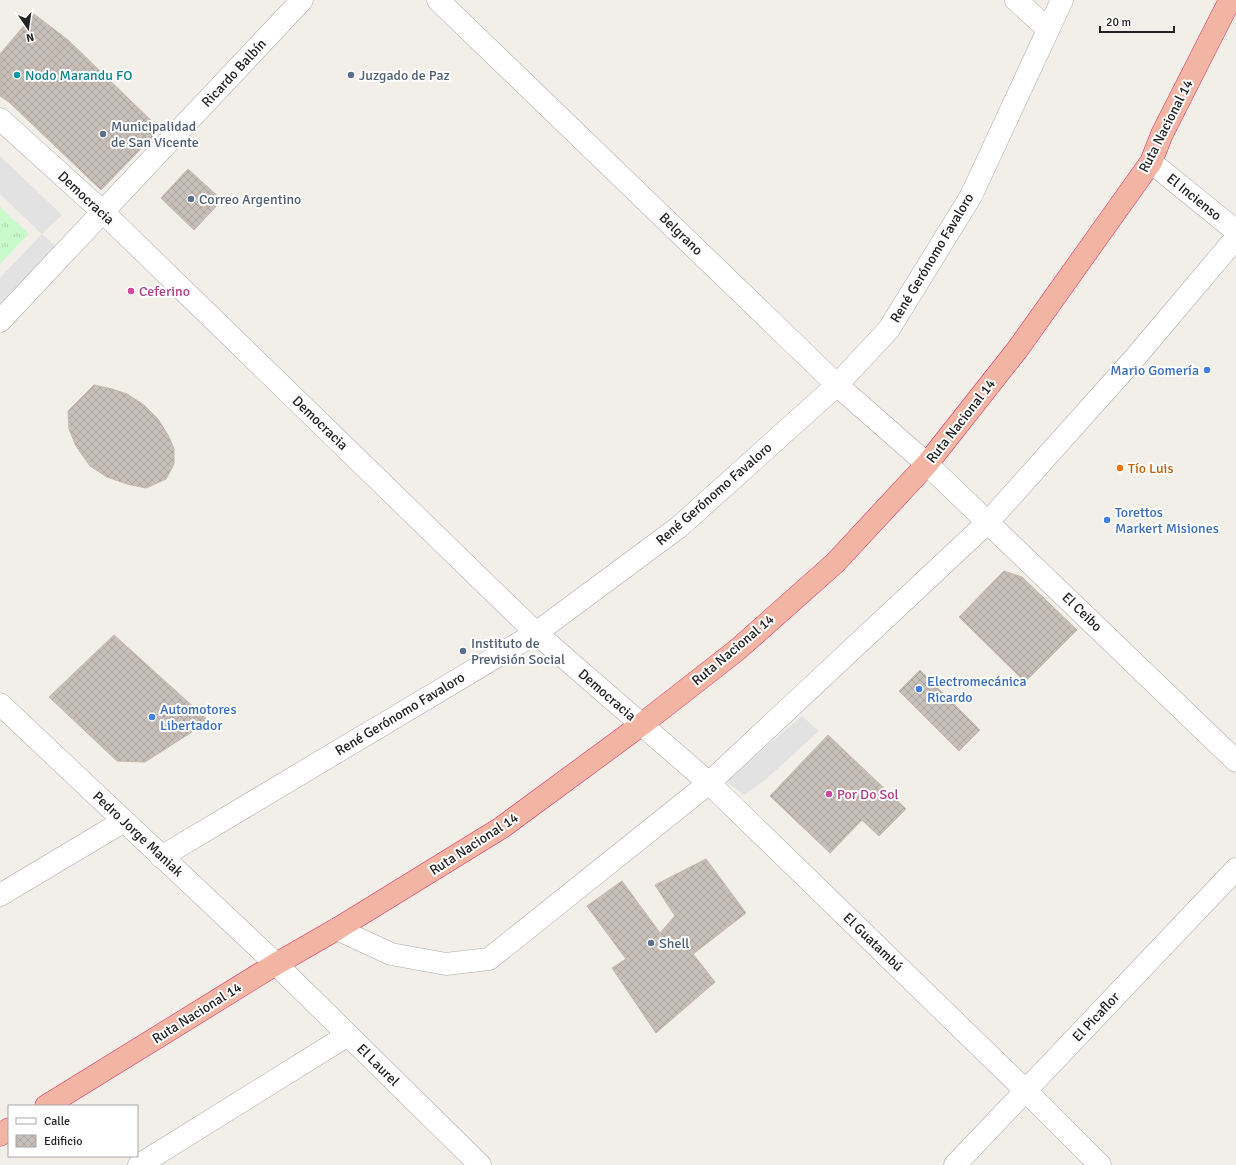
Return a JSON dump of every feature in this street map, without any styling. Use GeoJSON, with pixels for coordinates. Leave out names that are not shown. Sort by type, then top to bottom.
{"type":"FeatureCollection","features":[{"type":"Feature","properties":{"kind":"highway","name":"Ruta Nacional 14"},"geometry":{"type":"LineString","coordinates":[[48,1105],[276,964],[337,929],[501,828],[641,725],[736,650],[835,563],[927,464],[1017,350],[1151,162],[1162,134],[1230,0]]}},
{"type":"Feature","properties":{"kind":"street","name":"Ricardo Balbín"},"geometry":{"type":"LineString","coordinates":[[0,321],[302,0]]}},
{"type":"Feature","properties":{"kind":"street","name":"Belgrano"},"geometry":{"type":"LineString","coordinates":[[438,0],[837,385],[927,464]]}},
{"type":"Feature","properties":{"kind":"street"},"geometry":{"type":"LineString","coordinates":[[1016,0],[1048,29]]}},
{"type":"Feature","properties":{"kind":"street","name":"René Gerónomo Favaloro"},"geometry":{"type":"LineString","coordinates":[[162,856],[536,633],[679,527],[837,385],[889,329],[971,196],[1062,0]]}},
{"type":"Feature","properties":{"kind":"street","name":"Democracia"},"geometry":{"type":"LineString","coordinates":[[0,119],[103,212],[536,633],[641,725]]}},
{"type":"Feature","properties":{"kind":"street","name":"El Incienso"},"geometry":{"type":"LineString","coordinates":[[1151,162],[1236,231]]}},
{"type":"Feature","properties":{"kind":"street"},"geometry":{"type":"LineString","coordinates":[[337,929],[392,954],[446,964],[489,959],[709,783],[988,522],[1133,360],[1236,238]]}},
{"type":"Feature","properties":{"kind":"street","name":"El Ceibo"},"geometry":{"type":"LineString","coordinates":[[927,464],[1236,762]]}},
{"type":"Feature","properties":{"kind":"street","name":"Pedro Jorge Maniak"},"geometry":{"type":"LineString","coordinates":[[0,704],[276,964]]}},
{"type":"Feature","properties":{"kind":"street","name":"El Guatambú"},"geometry":{"type":"LineString","coordinates":[[641,725],[709,783],[1026,1091],[1100,1165]]}},
{"type":"Feature","properties":{"kind":"street"},"geometry":{"type":"LineString","coordinates":[[0,895],[124,821]]}},
{"type":"Feature","properties":{"kind":"street","name":"El Picaflor"},"geometry":{"type":"LineString","coordinates":[[955,1165],[1236,869]]}},
{"type":"Feature","properties":{"kind":"street","name":"El Laurel"},"geometry":{"type":"LineString","coordinates":[[276,964],[480,1165]]}},
{"type":"Feature","properties":{"kind":"street"},"geometry":{"type":"LineString","coordinates":[[139,1165],[348,1035]]}},
{"type":"Feature","properties":{"kind":"green space"},"geometry":{"type":"Polygon","coordinates":[[[0,207],[29,234],[0,264],[0,207]]]}},
{"type":"Feature","properties":{"kind":"shaded area"},"geometry":{"type":"Polygon","coordinates":[[[0,156],[62,215],[42,234],[0,194],[0,156]]]}},
{"type":"Feature","properties":{"kind":"shaded area"},"geometry":{"type":"Polygon","coordinates":[[[42,234],[61,251],[0,314],[0,278],[42,234]]]}},
{"type":"Feature","properties":{"kind":"shaded area"},"geometry":{"type":"Polygon","coordinates":[[[802,716],[819,731],[765,780],[744,795],[726,781],[802,716]]]}},
{"type":"Feature","properties":{"kind":"building","name":"Nodo Marandu FO"},"geometry":{"type":"Polygon","coordinates":[[[34,14],[68,40],[9,102],[0,96],[0,54],[34,14]]]}},
{"type":"Feature","properties":{"kind":"building"},"geometry":{"type":"Polygon","coordinates":[[[68,40],[160,129],[101,190],[9,102],[68,40]]]}},
{"type":"Feature","properties":{"kind":"building","name":"Correo Argentino"},"geometry":{"type":"Polygon","coordinates":[[[188,169],[222,200],[194,230],[161,198],[188,169]]]}},
{"type":"Feature","properties":{"kind":"building"},"geometry":{"type":"Polygon","coordinates":[[[94,385],[127,394],[144,405],[158,419],[168,435],[174,449],[174,464],[166,479],[146,488],[127,484],[107,477],[90,466],[76,446],[69,429],[68,411],[94,385]]]}},
{"type":"Feature","properties":{"kind":"building"},"geometry":{"type":"Polygon","coordinates":[[[1004,571],[1022,577],[1077,630],[1025,682],[959,617],[1004,571]]]}},
{"type":"Feature","properties":{"kind":"building"},"geometry":{"type":"Polygon","coordinates":[[[114,635],[209,721],[145,762],[117,761],[49,697],[114,635]]]}},
{"type":"Feature","properties":{"kind":"building"},"geometry":{"type":"Polygon","coordinates":[[[920,670],[980,730],[959,751],[899,691],[920,670]]]}},
{"type":"Feature","properties":{"kind":"building"},"geometry":{"type":"Polygon","coordinates":[[[828,735],[906,809],[879,836],[862,820],[830,853],[770,796],[828,735]]]}},
{"type":"Feature","properties":{"kind":"building"},"geometry":{"type":"Polygon","coordinates":[[[706,859],[746,913],[693,954],[715,982],[656,1033],[612,968],[626,959],[587,906],[622,881],[660,933],[675,916],[655,885],[706,859]]]}},
{"type":"Feature","properties":{"kind":"place","name":"Nodo Marandu FO"},"geometry":{"type":"Point","coordinates":[17,75]}},
{"type":"Feature","properties":{"kind":"place","name":"Juzgado de Paz"},"geometry":{"type":"Point","coordinates":[351,75]}},
{"type":"Feature","properties":{"kind":"place","name":"Municipalidad de San Vicente"},"geometry":{"type":"Point","coordinates":[103,134]}},
{"type":"Feature","properties":{"kind":"place","name":"Correo Argentino"},"geometry":{"type":"Point","coordinates":[191,199]}},
{"type":"Feature","properties":{"kind":"place","name":"Ceferino"},"geometry":{"type":"Point","coordinates":[131,291]}},
{"type":"Feature","properties":{"kind":"place","name":"Mario Gomería"},"geometry":{"type":"Point","coordinates":[1207,370]}},
{"type":"Feature","properties":{"kind":"place","name":"Tío Luis"},"geometry":{"type":"Point","coordinates":[1120,468]}},
{"type":"Feature","properties":{"kind":"place","name":"Torettos Markert Misiones"},"geometry":{"type":"Point","coordinates":[1107,520]}},
{"type":"Feature","properties":{"kind":"place","name":"Instituto de Previsión Social"},"geometry":{"type":"Point","coordinates":[463,651]}},
{"type":"Feature","properties":{"kind":"place","name":"Electromecánica Ricardo"},"geometry":{"type":"Point","coordinates":[919,689]}},
{"type":"Feature","properties":{"kind":"place","name":"Automotores Libertador"},"geometry":{"type":"Point","coordinates":[152,717]}},
{"type":"Feature","properties":{"kind":"place","name":"Por Do Sol"},"geometry":{"type":"Point","coordinates":[829,794]}},
{"type":"Feature","properties":{"kind":"place","name":"Shell"},"geometry":{"type":"Point","coordinates":[651,943]}}]}
